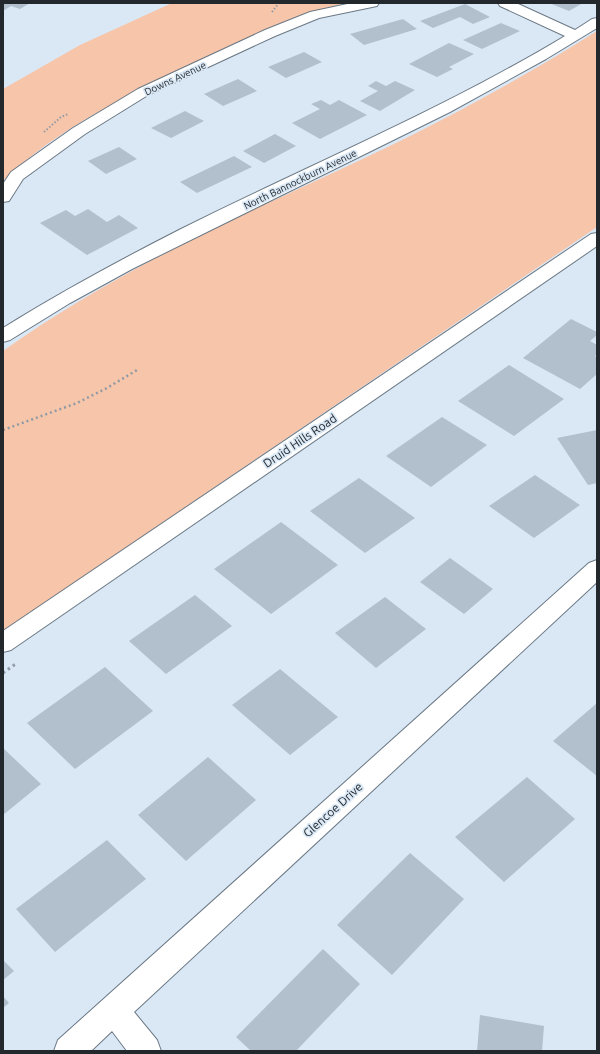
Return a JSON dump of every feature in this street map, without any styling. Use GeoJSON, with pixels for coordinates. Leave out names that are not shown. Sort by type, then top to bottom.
{"type":"FeatureCollection","features":[{"type":"Feature","properties":{"kind":"street","name":"Downs Avenue"},"geometry":{"type":"LineString","coordinates":[[3,197],[17,176],[79,132],[143,92],[270,33],[315,15],[372,3]]}},
{"type":"Feature","properties":{"kind":"street"},"geometry":{"type":"LineString","coordinates":[[505,3],[576,36]]}},
{"type":"Feature","properties":{"kind":"street","name":"North Bannockburn Avenue"},"geometry":{"type":"LineString","coordinates":[[3,335],[99,279],[187,234],[450,107],[576,36],[597,22]]}},
{"type":"Feature","properties":{"kind":"street","name":"Druid Hills Road"},"geometry":{"type":"LineString","coordinates":[[3,643],[597,238]]}},
{"type":"Feature","properties":{"kind":"street","name":"Glencoe Drive"},"geometry":{"type":"LineString","coordinates":[[69,1051],[597,569]]}},
{"type":"Feature","properties":{"kind":"street"},"geometry":{"type":"LineString","coordinates":[[114,1010],[146,1051]]}},
{"type":"Feature","properties":{"kind":"path"},"geometry":{"type":"LineString","coordinates":[[3,430],[77,402],[107,388],[137,370]]}},
{"type":"Feature","properties":{"kind":"shaded area"},"geometry":{"type":"Polygon","coordinates":[[[172,3],[346,3],[326,8],[289,21],[147,86],[71,128],[47,144],[3,181],[3,89],[80,45],[172,3]]]}},
{"type":"Feature","properties":{"kind":"shaded area"},"geometry":{"type":"Polygon","coordinates":[[[597,31],[597,227],[3,631],[3,351],[63,311],[148,262],[219,226],[428,127],[514,81],[597,31]]]}},
{"type":"Feature","properties":{"kind":"building"},"geometry":{"type":"Polygon","coordinates":[[[3,3],[30,3],[20,9],[11,6],[3,11],[3,3]]]}},
{"type":"Feature","properties":{"kind":"building"},"geometry":{"type":"Polygon","coordinates":[[[549,3],[583,3],[569,11],[549,3]]]}},
{"type":"Feature","properties":{"kind":"building"},"geometry":{"type":"Polygon","coordinates":[[[465,4],[490,17],[473,24],[460,17],[433,28],[420,21],[465,4]]]}},
{"type":"Feature","properties":{"kind":"building"},"geometry":{"type":"Polygon","coordinates":[[[403,19],[417,29],[364,45],[350,34],[403,19]]]}},
{"type":"Feature","properties":{"kind":"building"},"geometry":{"type":"Polygon","coordinates":[[[501,23],[520,31],[482,49],[463,40],[501,23]]]}},
{"type":"Feature","properties":{"kind":"building"},"geometry":{"type":"Polygon","coordinates":[[[449,43],[474,54],[449,67],[453,69],[437,77],[409,64],[449,43]]]}},
{"type":"Feature","properties":{"kind":"building"},"geometry":{"type":"Polygon","coordinates":[[[304,52],[322,62],[286,78],[268,67],[304,52]]]}},
{"type":"Feature","properties":{"kind":"building"},"geometry":{"type":"Polygon","coordinates":[[[238,79],[257,91],[223,106],[204,94],[238,79]]]}},
{"type":"Feature","properties":{"kind":"building"},"geometry":{"type":"Polygon","coordinates":[[[376,81],[386,86],[395,81],[415,90],[380,111],[360,101],[378,91],[368,86],[376,81]]]}},
{"type":"Feature","properties":{"kind":"building"},"geometry":{"type":"Polygon","coordinates":[[[321,100],[330,105],[339,100],[367,115],[320,139],[292,123],[320,109],[311,104],[321,100]]]}},
{"type":"Feature","properties":{"kind":"building"},"geometry":{"type":"Polygon","coordinates":[[[185,111],[204,121],[171,138],[151,128],[185,111]]]}},
{"type":"Feature","properties":{"kind":"building"},"geometry":{"type":"Polygon","coordinates":[[[275,134],[296,146],[264,163],[243,151],[275,134]]]}},
{"type":"Feature","properties":{"kind":"building"},"geometry":{"type":"Polygon","coordinates":[[[119,147],[137,159],[106,174],[88,161],[119,147]]]}},
{"type":"Feature","properties":{"kind":"building"},"geometry":{"type":"Polygon","coordinates":[[[234,156],[252,167],[197,193],[180,182],[234,156]]]}},
{"type":"Feature","properties":{"kind":"building"},"geometry":{"type":"Polygon","coordinates":[[[88,209],[107,222],[119,215],[138,228],[87,255],[40,223],[66,210],[75,216],[88,209]]]}},
{"type":"Feature","properties":{"kind":"building"},"geometry":{"type":"Polygon","coordinates":[[[571,319],[597,332],[597,335],[590,341],[597,345],[597,354],[595,356],[597,358],[597,374],[580,389],[523,358],[571,319]]]}},
{"type":"Feature","properties":{"kind":"building"},"geometry":{"type":"Polygon","coordinates":[[[509,365],[564,399],[514,436],[458,401],[509,365]]]}},
{"type":"Feature","properties":{"kind":"building"},"geometry":{"type":"Polygon","coordinates":[[[442,417],[487,445],[431,487],[386,456],[442,417]]]}},
{"type":"Feature","properties":{"kind":"building"},"geometry":{"type":"Polygon","coordinates":[[[597,430],[597,483],[588,485],[557,438],[597,430]]]}},
{"type":"Feature","properties":{"kind":"building"},"geometry":{"type":"Polygon","coordinates":[[[535,475],[580,505],[534,538],[489,506],[535,475]]]}},
{"type":"Feature","properties":{"kind":"building"},"geometry":{"type":"Polygon","coordinates":[[[359,478],[415,518],[365,553],[310,511],[359,478]]]}},
{"type":"Feature","properties":{"kind":"building"},"geometry":{"type":"Polygon","coordinates":[[[281,522],[338,565],[271,614],[214,569],[281,522]]]}},
{"type":"Feature","properties":{"kind":"building"},"geometry":{"type":"Polygon","coordinates":[[[450,558],[493,589],[464,614],[420,582],[450,558]]]}},
{"type":"Feature","properties":{"kind":"building"},"geometry":{"type":"Polygon","coordinates":[[[195,595],[232,626],[166,674],[129,641],[195,595]]]}},
{"type":"Feature","properties":{"kind":"building"},"geometry":{"type":"Polygon","coordinates":[[[385,597],[426,629],[376,668],[335,633],[385,597]]]}},
{"type":"Feature","properties":{"kind":"building"},"geometry":{"type":"Polygon","coordinates":[[[105,667],[153,711],[75,769],[27,723],[105,667]]]}},
{"type":"Feature","properties":{"kind":"building"},"geometry":{"type":"Polygon","coordinates":[[[280,669],[338,717],[290,755],[232,705],[280,669]]]}},
{"type":"Feature","properties":{"kind":"building"},"geometry":{"type":"Polygon","coordinates":[[[597,703],[597,776],[553,741],[597,703]]]}},
{"type":"Feature","properties":{"kind":"building"},"geometry":{"type":"Polygon","coordinates":[[[3,748],[41,784],[3,815],[3,748]]]}},
{"type":"Feature","properties":{"kind":"building"},"geometry":{"type":"Polygon","coordinates":[[[208,757],[256,800],[186,861],[138,815],[208,757]]]}},
{"type":"Feature","properties":{"kind":"building"},"geometry":{"type":"Polygon","coordinates":[[[527,777],[575,819],[504,882],[455,837],[527,777]]]}},
{"type":"Feature","properties":{"kind":"building"},"geometry":{"type":"Polygon","coordinates":[[[107,840],[146,879],[55,952],[16,909],[107,840]]]}},
{"type":"Feature","properties":{"kind":"building"},"geometry":{"type":"Polygon","coordinates":[[[410,853],[464,899],[392,975],[337,925],[410,853]]]}},
{"type":"Feature","properties":{"kind":"building"},"geometry":{"type":"Polygon","coordinates":[[[323,949],[360,984],[296,1051],[251,1051],[236,1037],[323,949]]]}},
{"type":"Feature","properties":{"kind":"building"},"geometry":{"type":"Polygon","coordinates":[[[3,960],[14,971],[3,980],[3,960]]]}},
{"type":"Feature","properties":{"kind":"building"},"geometry":{"type":"Polygon","coordinates":[[[3,996],[9,1003],[3,1008],[3,996]]]}},
{"type":"Feature","properties":{"kind":"building"},"geometry":{"type":"Polygon","coordinates":[[[480,1015],[544,1026],[542,1051],[477,1051],[480,1015]]]}}]}
